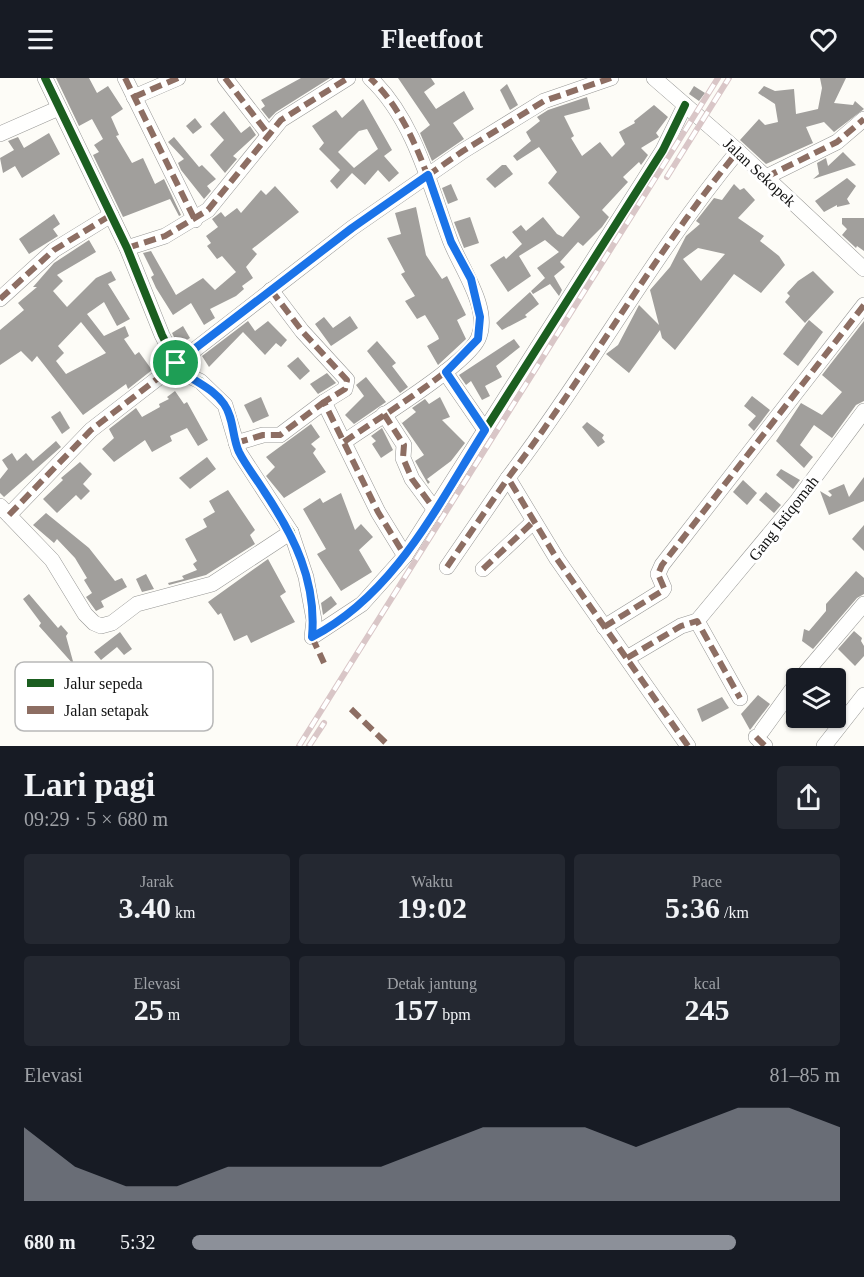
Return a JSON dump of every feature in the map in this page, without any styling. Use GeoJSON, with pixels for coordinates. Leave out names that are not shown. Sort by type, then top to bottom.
{"type":"FeatureCollection","features":[{"type":"Feature","properties":{"kind":"street"},"geometry":{"type":"LineString","coordinates":[[45,78],[127,248],[176,363],[182,373],[200,381],[225,405],[239,452],[291,532],[306,577],[314,620],[312,637],[362,604],[405,556],[663,150],[685,105]]}},
{"type":"Feature","properties":{"kind":"street"},"geometry":{"type":"LineString","coordinates":[[125,78],[195,220]]}},
{"type":"Feature","properties":{"kind":"street"},"geometry":{"type":"LineString","coordinates":[[134,97],[178,78]]}},
{"type":"Feature","properties":{"kind":"street"},"geometry":{"type":"LineString","coordinates":[[225,78],[269,135]]}},
{"type":"Feature","properties":{"kind":"street"},"geometry":{"type":"LineString","coordinates":[[127,248],[165,236],[195,220],[226,191],[269,135],[287,116],[348,78]]}},
{"type":"Feature","properties":{"kind":"street"},"geometry":{"type":"LineString","coordinates":[[344,442],[446,372],[478,339],[480,317],[471,279],[451,242],[428,175],[394,109],[370,78]]}},
{"type":"Feature","properties":{"kind":"street"},"geometry":{"type":"LineString","coordinates":[[291,532],[212,584],[136,604],[112,623],[101,626],[85,614],[52,560],[4,511],[91,430],[352,228],[428,175],[544,101],[611,78]]}},
{"type":"Feature","properties":{"kind":"street","name":"Jalan Sekopek"},"geometry":{"type":"LineString","coordinates":[[654,78],[738,151],[864,269]]}},
{"type":"Feature","properties":{"kind":"street"},"geometry":{"type":"LineString","coordinates":[[0,134],[59,108]]}},
{"type":"Feature","properties":{"kind":"street"},"geometry":{"type":"LineString","coordinates":[[766,177],[837,142],[864,119]]}},
{"type":"Feature","properties":{"kind":"street"},"geometry":{"type":"LineString","coordinates":[[447,567],[715,178],[738,151]]}},
{"type":"Feature","properties":{"kind":"street"},"geometry":{"type":"LineString","coordinates":[[0,299],[19,279],[54,250],[111,215]]}},
{"type":"Feature","properties":{"kind":"street"},"geometry":{"type":"LineString","coordinates":[[236,443],[263,435],[280,435],[345,389],[347,380],[302,331],[271,290]]}},
{"type":"Feature","properties":{"kind":"street"},"geometry":{"type":"LineString","coordinates":[[604,627],[662,591],[664,588],[658,574],[662,565],[864,305]]}},
{"type":"Feature","properties":{"kind":"street"},"geometry":{"type":"LineString","coordinates":[[446,372],[485,430]]}},
{"type":"Feature","properties":{"kind":"street"},"geometry":{"type":"LineString","coordinates":[[324,402],[378,512],[405,556]]}},
{"type":"Feature","properties":{"kind":"street","name":"Gang Istiqomah"},"geometry":{"type":"LineString","coordinates":[[697,621],[790,510],[864,411]]}},
{"type":"Feature","properties":{"kind":"street"},"geometry":{"type":"LineString","coordinates":[[384,414],[404,445],[404,458],[412,479],[435,510]]}},
{"type":"Feature","properties":{"kind":"street"},"geometry":{"type":"LineString","coordinates":[[508,478],[533,522],[688,746]]}},
{"type":"Feature","properties":{"kind":"street"},"geometry":{"type":"LineString","coordinates":[[483,569],[533,522]]}},
{"type":"Feature","properties":{"kind":"street"},"geometry":{"type":"LineString","coordinates":[[810,668],[864,604]]}},
{"type":"Feature","properties":{"kind":"street"},"geometry":{"type":"LineString","coordinates":[[627,658],[681,626],[697,621],[740,698]]}},
{"type":"Feature","properties":{"kind":"street"},"geometry":{"type":"LineString","coordinates":[[824,746],[864,695]]}},
{"type":"Feature","properties":{"kind":"street"},"geometry":{"type":"LineString","coordinates":[[761,738],[786,699]]}},
{"type":"Feature","properties":{"kind":"building"},"geometry":{"type":"Polygon","coordinates":[[[56,78],[89,78],[97,93],[108,86],[123,109],[111,117],[119,135],[116,136],[132,163],[143,158],[155,184],[164,179],[181,215],[179,216],[170,199],[123,217],[93,155],[99,152],[94,145],[103,139],[92,119],[79,126],[56,78]]]}},
{"type":"Feature","properties":{"kind":"building"},"geometry":{"type":"Polygon","coordinates":[[[301,78],[330,78],[276,112],[269,119],[261,109],[265,106],[261,100],[301,78]]]}},
{"type":"Feature","properties":{"kind":"building"},"geometry":{"type":"Polygon","coordinates":[[[398,78],[431,78],[435,84],[424,92],[436,109],[464,91],[474,109],[453,123],[464,139],[432,161],[420,133],[430,125],[398,78]]]}},
{"type":"Feature","properties":{"kind":"building"},"geometry":{"type":"Polygon","coordinates":[[[820,78],[846,78],[834,103],[853,105],[855,101],[864,109],[834,132],[824,122],[806,127],[813,143],[766,164],[740,140],[759,119],[765,125],[778,122],[775,104],[758,93],[764,86],[775,91],[794,89],[796,114],[818,109],[822,88],[820,78]]]}},
{"type":"Feature","properties":{"kind":"building"},"geometry":{"type":"Polygon","coordinates":[[[507,84],[518,105],[510,110],[500,90],[507,84]]]}},
{"type":"Feature","properties":{"kind":"building"},"geometry":{"type":"Polygon","coordinates":[[[694,86],[705,93],[699,101],[689,94],[694,86]]]}},
{"type":"Feature","properties":{"kind":"building"},"geometry":{"type":"Polygon","coordinates":[[[587,97],[590,109],[564,116],[574,136],[571,138],[582,156],[600,142],[612,157],[625,144],[619,132],[635,123],[634,121],[654,105],[668,117],[656,133],[659,137],[641,148],[648,155],[644,161],[641,165],[639,162],[623,177],[628,182],[602,210],[609,217],[602,227],[583,246],[578,242],[560,262],[565,267],[554,276],[562,290],[559,296],[550,284],[533,294],[531,291],[545,278],[537,268],[559,252],[545,240],[519,256],[531,276],[508,292],[490,265],[504,256],[506,259],[522,244],[512,232],[521,225],[526,231],[543,217],[557,234],[563,237],[580,217],[548,183],[557,172],[539,147],[517,161],[513,156],[531,141],[526,132],[540,121],[537,117],[548,110],[587,97]]]}},
{"type":"Feature","properties":{"kind":"building"},"geometry":{"type":"Polygon","coordinates":[[[363,99],[392,150],[384,156],[399,173],[389,182],[378,170],[365,185],[352,173],[337,189],[330,181],[340,170],[319,149],[324,143],[312,126],[336,110],[342,118],[363,99]],[[367,129],[359,131],[338,152],[354,168],[378,149],[367,129]]]}},
{"type":"Feature","properties":{"kind":"building"},"geometry":{"type":"Polygon","coordinates":[[[224,111],[241,133],[250,126],[256,135],[233,156],[237,159],[225,173],[210,155],[224,140],[210,124],[224,111]]]}},
{"type":"Feature","properties":{"kind":"building"},"geometry":{"type":"Polygon","coordinates":[[[195,118],[202,127],[193,134],[186,126],[195,118]]]}},
{"type":"Feature","properties":{"kind":"building"},"geometry":{"type":"Polygon","coordinates":[[[49,133],[60,154],[22,178],[15,166],[3,173],[0,158],[14,150],[8,141],[18,137],[24,148],[49,133]]]}},
{"type":"Feature","properties":{"kind":"building"},"geometry":{"type":"Polygon","coordinates":[[[174,137],[199,167],[202,165],[216,179],[207,186],[211,191],[204,199],[181,170],[178,163],[184,159],[168,142],[174,137]]]}},
{"type":"Feature","properties":{"kind":"building"},"geometry":{"type":"Polygon","coordinates":[[[843,152],[856,165],[813,179],[819,174],[817,163],[826,158],[828,166],[843,152]]]}},
{"type":"Feature","properties":{"kind":"building"},"geometry":{"type":"Polygon","coordinates":[[[502,165],[506,165],[513,174],[495,188],[486,179],[502,165]]]}},
{"type":"Feature","properties":{"kind":"building"},"geometry":{"type":"Polygon","coordinates":[[[847,178],[856,186],[847,199],[850,204],[837,207],[837,205],[824,212],[815,201],[847,178]]]}},
{"type":"Feature","properties":{"kind":"building"},"geometry":{"type":"Polygon","coordinates":[[[451,184],[458,200],[448,204],[442,188],[451,184]]]}},
{"type":"Feature","properties":{"kind":"building"},"geometry":{"type":"Polygon","coordinates":[[[734,184],[740,190],[744,188],[755,200],[738,218],[764,236],[760,241],[779,256],[785,265],[761,293],[734,274],[675,350],[662,338],[660,330],[629,373],[606,354],[618,345],[639,305],[659,325],[650,290],[670,267],[686,236],[700,224],[696,221],[714,198],[722,200],[734,184]],[[698,248],[683,259],[701,281],[725,254],[698,248]]]}},
{"type":"Feature","properties":{"kind":"building"},"geometry":{"type":"Polygon","coordinates":[[[275,186],[299,212],[252,249],[257,254],[246,267],[253,278],[242,286],[244,289],[236,296],[210,309],[215,318],[204,325],[191,303],[173,315],[156,288],[151,277],[154,275],[143,253],[151,251],[176,295],[203,278],[215,290],[236,272],[222,256],[217,259],[207,246],[211,243],[206,236],[218,227],[212,219],[221,212],[225,217],[237,208],[241,213],[261,190],[266,195],[275,186]]]}},
{"type":"Feature","properties":{"kind":"building"},"geometry":{"type":"Polygon","coordinates":[[[416,207],[426,255],[442,279],[447,276],[466,315],[457,320],[466,339],[438,365],[427,346],[439,339],[438,336],[425,315],[417,319],[405,301],[415,296],[401,274],[405,272],[387,238],[401,234],[395,213],[416,207]]]}},
{"type":"Feature","properties":{"kind":"building"},"geometry":{"type":"Polygon","coordinates":[[[54,214],[60,224],[53,229],[58,236],[29,254],[19,239],[54,214]]]}},
{"type":"Feature","properties":{"kind":"building"},"geometry":{"type":"Polygon","coordinates":[[[470,217],[479,243],[464,248],[454,222],[470,217]]]}},
{"type":"Feature","properties":{"kind":"building"},"geometry":{"type":"Polygon","coordinates":[[[842,218],[864,218],[864,251],[857,246],[856,248],[842,235],[847,229],[842,224],[842,218]]]}},
{"type":"Feature","properties":{"kind":"building"},"geometry":{"type":"Polygon","coordinates":[[[89,240],[96,252],[57,275],[63,281],[53,291],[67,307],[96,278],[111,271],[116,280],[108,284],[130,319],[117,326],[104,302],[87,314],[104,336],[125,326],[129,336],[124,339],[135,355],[139,352],[152,370],[128,389],[126,384],[83,415],[37,356],[32,362],[21,351],[0,365],[0,330],[24,310],[18,303],[37,287],[33,287],[54,263],[89,240]],[[81,322],[58,346],[64,353],[56,361],[66,374],[106,353],[81,322]]]}},
{"type":"Feature","properties":{"kind":"building"},"geometry":{"type":"Polygon","coordinates":[[[813,271],[834,292],[805,323],[785,302],[790,296],[787,293],[798,281],[813,271]]]}},
{"type":"Feature","properties":{"kind":"building"},"geometry":{"type":"Polygon","coordinates":[[[530,292],[539,304],[525,315],[527,317],[502,330],[496,323],[530,292]]]}},
{"type":"Feature","properties":{"kind":"building"},"geometry":{"type":"Polygon","coordinates":[[[350,316],[358,328],[331,346],[315,324],[324,317],[333,328],[350,316]]]}},
{"type":"Feature","properties":{"kind":"building"},"geometry":{"type":"Polygon","coordinates":[[[809,320],[823,332],[798,366],[783,354],[809,320]]]}},
{"type":"Feature","properties":{"kind":"building"},"geometry":{"type":"Polygon","coordinates":[[[248,321],[255,331],[268,321],[287,340],[281,347],[276,343],[265,355],[243,332],[209,367],[202,356],[248,321]]]}},
{"type":"Feature","properties":{"kind":"building"},"geometry":{"type":"Polygon","coordinates":[[[864,321],[864,401],[856,405],[832,438],[814,425],[800,445],[813,457],[804,468],[776,441],[801,403],[822,415],[842,392],[822,375],[864,321]]]}},
{"type":"Feature","properties":{"kind":"building"},"geometry":{"type":"Polygon","coordinates":[[[183,326],[190,338],[178,345],[172,333],[183,326]]]}},
{"type":"Feature","properties":{"kind":"building"},"geometry":{"type":"Polygon","coordinates":[[[514,339],[520,347],[496,366],[502,377],[485,386],[490,396],[482,400],[471,381],[466,385],[459,375],[514,339]]]}},
{"type":"Feature","properties":{"kind":"building"},"geometry":{"type":"Polygon","coordinates":[[[377,341],[396,363],[392,366],[408,387],[400,393],[367,351],[377,341]]]}},
{"type":"Feature","properties":{"kind":"building"},"geometry":{"type":"Polygon","coordinates":[[[298,357],[310,371],[300,380],[287,366],[298,357]]]}},
{"type":"Feature","properties":{"kind":"building"},"geometry":{"type":"Polygon","coordinates":[[[327,373],[336,383],[318,394],[310,384],[327,373]]]}},
{"type":"Feature","properties":{"kind":"building"},"geometry":{"type":"Polygon","coordinates":[[[366,377],[386,402],[354,424],[345,415],[364,396],[356,385],[366,377]]]}},
{"type":"Feature","properties":{"kind":"building"},"geometry":{"type":"Polygon","coordinates":[[[175,391],[184,404],[187,402],[208,440],[198,446],[187,428],[170,436],[172,441],[152,452],[145,440],[114,462],[102,449],[114,438],[109,429],[136,408],[142,417],[160,407],[159,404],[169,399],[167,397],[175,391]]]}},
{"type":"Feature","properties":{"kind":"building"},"geometry":{"type":"Polygon","coordinates":[[[752,396],[770,410],[754,431],[748,425],[756,416],[744,406],[752,396]]]}},
{"type":"Feature","properties":{"kind":"building"},"geometry":{"type":"Polygon","coordinates":[[[261,397],[269,416],[253,423],[244,405],[261,397]]]}},
{"type":"Feature","properties":{"kind":"building"},"geometry":{"type":"Polygon","coordinates":[[[440,397],[450,417],[442,420],[465,443],[451,461],[427,479],[430,482],[428,484],[415,461],[424,455],[399,419],[402,423],[416,412],[412,408],[425,399],[429,404],[440,397]]]}},
{"type":"Feature","properties":{"kind":"building"},"geometry":{"type":"Polygon","coordinates":[[[60,411],[70,428],[62,434],[51,417],[60,411]]]}},
{"type":"Feature","properties":{"kind":"building"},"geometry":{"type":"Polygon","coordinates":[[[587,422],[604,435],[602,438],[605,442],[598,447],[582,427],[587,422]]]}},
{"type":"Feature","properties":{"kind":"building"},"geometry":{"type":"Polygon","coordinates":[[[311,424],[320,437],[311,444],[316,449],[313,453],[326,472],[284,498],[266,476],[275,467],[266,457],[311,424]]]}},
{"type":"Feature","properties":{"kind":"building"},"geometry":{"type":"Polygon","coordinates":[[[382,428],[393,450],[381,458],[372,444],[376,441],[371,436],[382,428]]]}},
{"type":"Feature","properties":{"kind":"building"},"geometry":{"type":"Polygon","coordinates":[[[56,441],[61,447],[4,497],[0,493],[0,479],[8,469],[2,460],[12,453],[17,461],[26,453],[33,461],[56,441]]]}},
{"type":"Feature","properties":{"kind":"building"},"geometry":{"type":"Polygon","coordinates":[[[207,457],[216,469],[190,489],[179,478],[207,457]]]}},
{"type":"Feature","properties":{"kind":"building"},"geometry":{"type":"Polygon","coordinates":[[[80,462],[92,474],[83,484],[90,491],[81,500],[76,495],[57,513],[43,499],[63,480],[61,478],[80,462]]]}},
{"type":"Feature","properties":{"kind":"building"},"geometry":{"type":"Polygon","coordinates":[[[781,469],[800,480],[793,489],[776,475],[781,469]]]}},
{"type":"Feature","properties":{"kind":"building"},"geometry":{"type":"Polygon","coordinates":[[[864,477],[864,501],[829,515],[820,491],[830,497],[832,495],[828,491],[844,484],[849,497],[864,477]]]}},
{"type":"Feature","properties":{"kind":"building"},"geometry":{"type":"Polygon","coordinates":[[[743,480],[757,493],[747,505],[733,492],[743,480]]]}},
{"type":"Feature","properties":{"kind":"building"},"geometry":{"type":"Polygon","coordinates":[[[228,490],[255,530],[250,535],[255,544],[206,575],[169,585],[168,583],[184,579],[182,576],[197,570],[193,564],[197,561],[185,539],[207,527],[203,519],[215,512],[209,501],[228,490]]]}},
{"type":"Feature","properties":{"kind":"building"},"geometry":{"type":"Polygon","coordinates":[[[766,492],[781,505],[774,513],[759,500],[766,492]]]}},
{"type":"Feature","properties":{"kind":"building"},"geometry":{"type":"Polygon","coordinates":[[[341,493],[355,530],[361,524],[373,537],[359,550],[372,572],[341,591],[317,554],[326,549],[303,509],[320,498],[323,503],[341,493]]]}},
{"type":"Feature","properties":{"kind":"building"},"geometry":{"type":"Polygon","coordinates":[[[46,513],[89,548],[115,581],[122,578],[127,587],[101,601],[104,607],[96,611],[86,597],[92,593],[84,580],[87,578],[75,558],[57,539],[54,543],[33,525],[46,513]]]}},
{"type":"Feature","properties":{"kind":"building"},"geometry":{"type":"Polygon","coordinates":[[[864,525],[864,551],[852,539],[864,525]]]}},
{"type":"Feature","properties":{"kind":"building"},"geometry":{"type":"Polygon","coordinates":[[[268,559],[286,592],[280,596],[295,622],[251,643],[247,635],[234,641],[221,613],[218,615],[208,602],[268,559]]]}},
{"type":"Feature","properties":{"kind":"building"},"geometry":{"type":"Polygon","coordinates":[[[856,571],[864,578],[864,594],[857,598],[813,649],[802,641],[804,629],[809,631],[826,611],[826,604],[856,571]]]}},
{"type":"Feature","properties":{"kind":"building"},"geometry":{"type":"Polygon","coordinates":[[[146,574],[154,589],[142,592],[136,579],[146,574]]]}},
{"type":"Feature","properties":{"kind":"building"},"geometry":{"type":"Polygon","coordinates":[[[29,594],[58,628],[61,625],[68,633],[66,636],[73,662],[39,626],[41,623],[23,599],[29,594]]]}},
{"type":"Feature","properties":{"kind":"building"},"geometry":{"type":"Polygon","coordinates":[[[331,596],[337,604],[323,615],[321,603],[331,596]]]}},
{"type":"Feature","properties":{"kind":"building"},"geometry":{"type":"Polygon","coordinates":[[[854,631],[862,638],[864,646],[864,656],[855,666],[838,649],[854,631]]]}},
{"type":"Feature","properties":{"kind":"building"},"geometry":{"type":"Polygon","coordinates":[[[120,632],[132,649],[124,655],[117,647],[101,660],[94,652],[120,632]]]}},
{"type":"Feature","properties":{"kind":"building"},"geometry":{"type":"Polygon","coordinates":[[[758,695],[770,704],[750,730],[741,714],[758,695]]]}},
{"type":"Feature","properties":{"kind":"building"},"geometry":{"type":"Polygon","coordinates":[[[722,697],[729,708],[702,722],[697,709],[722,697]]]}},
{"type":"Feature","properties":{"kind":"railway"},"geometry":{"type":"LineString","coordinates":[[299,746],[718,78]]}},
{"type":"Feature","properties":{"kind":"railway"},"geometry":{"type":"LineString","coordinates":[[667,177],[729,78]]}},
{"type":"Feature","properties":{"kind":"railway"},"geometry":{"type":"LineString","coordinates":[[309,746],[324,723]]}},
{"type":"Feature","properties":{"kind":"marked path"},"geometry":{"type":"LineString","coordinates":[[125,78],[195,220]]}},
{"type":"Feature","properties":{"kind":"marked path"},"geometry":{"type":"LineString","coordinates":[[134,97],[178,78]]}},
{"type":"Feature","properties":{"kind":"marked path"},"geometry":{"type":"LineString","coordinates":[[225,78],[269,135]]}},
{"type":"Feature","properties":{"kind":"marked path"},"geometry":{"type":"LineString","coordinates":[[127,248],[165,236],[208,210],[281,120],[348,78]]}},
{"type":"Feature","properties":{"kind":"marked path"},"geometry":{"type":"LineString","coordinates":[[344,442],[456,364],[478,339],[481,327],[481,315],[473,288],[450,240],[419,154],[398,113],[370,78]]}},
{"type":"Feature","properties":{"kind":"marked path"},"geometry":{"type":"LineString","coordinates":[[9,515],[91,430],[352,228],[463,151],[544,101],[611,78]]}},
{"type":"Feature","properties":{"kind":"marked path"},"geometry":{"type":"LineString","coordinates":[[766,177],[837,142],[864,119]]}},
{"type":"Feature","properties":{"kind":"marked path"},"geometry":{"type":"LineString","coordinates":[[688,746],[557,559],[508,478],[538,438],[649,272],[707,190],[738,151]]}},
{"type":"Feature","properties":{"kind":"marked path"},"geometry":{"type":"LineString","coordinates":[[0,299],[54,250],[111,215]]}},
{"type":"Feature","properties":{"kind":"marked path"},"geometry":{"type":"LineString","coordinates":[[271,290],[302,331],[347,380],[345,389],[324,402],[378,512],[405,556]]}},
{"type":"Feature","properties":{"kind":"marked path"},"geometry":{"type":"LineString","coordinates":[[604,627],[662,591],[664,588],[658,574],[662,565],[864,305]]}},
{"type":"Feature","properties":{"kind":"marked path"},"geometry":{"type":"LineString","coordinates":[[445,372],[485,430]]}},
{"type":"Feature","properties":{"kind":"marked path"},"geometry":{"type":"LineString","coordinates":[[236,443],[263,435],[280,435],[324,402]]}},
{"type":"Feature","properties":{"kind":"marked path"},"geometry":{"type":"LineString","coordinates":[[384,414],[404,445],[403,458],[412,479],[435,510]]}},
{"type":"Feature","properties":{"kind":"marked path"},"geometry":{"type":"LineString","coordinates":[[447,567],[508,478]]}},
{"type":"Feature","properties":{"kind":"marked path"},"geometry":{"type":"LineString","coordinates":[[483,569],[533,522]]}},
{"type":"Feature","properties":{"kind":"marked path"},"geometry":{"type":"LineString","coordinates":[[627,658],[681,626],[697,621],[740,698]]}},
{"type":"Feature","properties":{"kind":"marked path"},"geometry":{"type":"LineString","coordinates":[[312,637],[324,663]]}},
{"type":"Feature","properties":{"kind":"marked path"},"geometry":{"type":"LineString","coordinates":[[351,709],[389,746]]}},
{"type":"Feature","properties":{"kind":"marked path"},"geometry":{"type":"LineString","coordinates":[[756,737],[765,746]]}},
{"type":"Feature","properties":{"kind":"cycle path"},"geometry":{"type":"LineString","coordinates":[[45,78],[127,248],[162,335],[176,363],[182,373],[200,381],[225,405],[239,452],[291,532],[306,577],[314,620],[312,637],[362,604],[405,556],[663,150],[685,105]]}},
{"type":"Feature","properties":{"kind":"route"},"geometry":{"type":"LineString","coordinates":[[428,175],[455,252],[471,279],[480,317],[478,339],[446,372],[485,430],[405,556],[362,604],[312,637],[314,620],[304,564],[291,532],[239,452],[230,415],[225,405],[200,381],[182,373],[176,363],[352,228],[428,175]]}}]}
